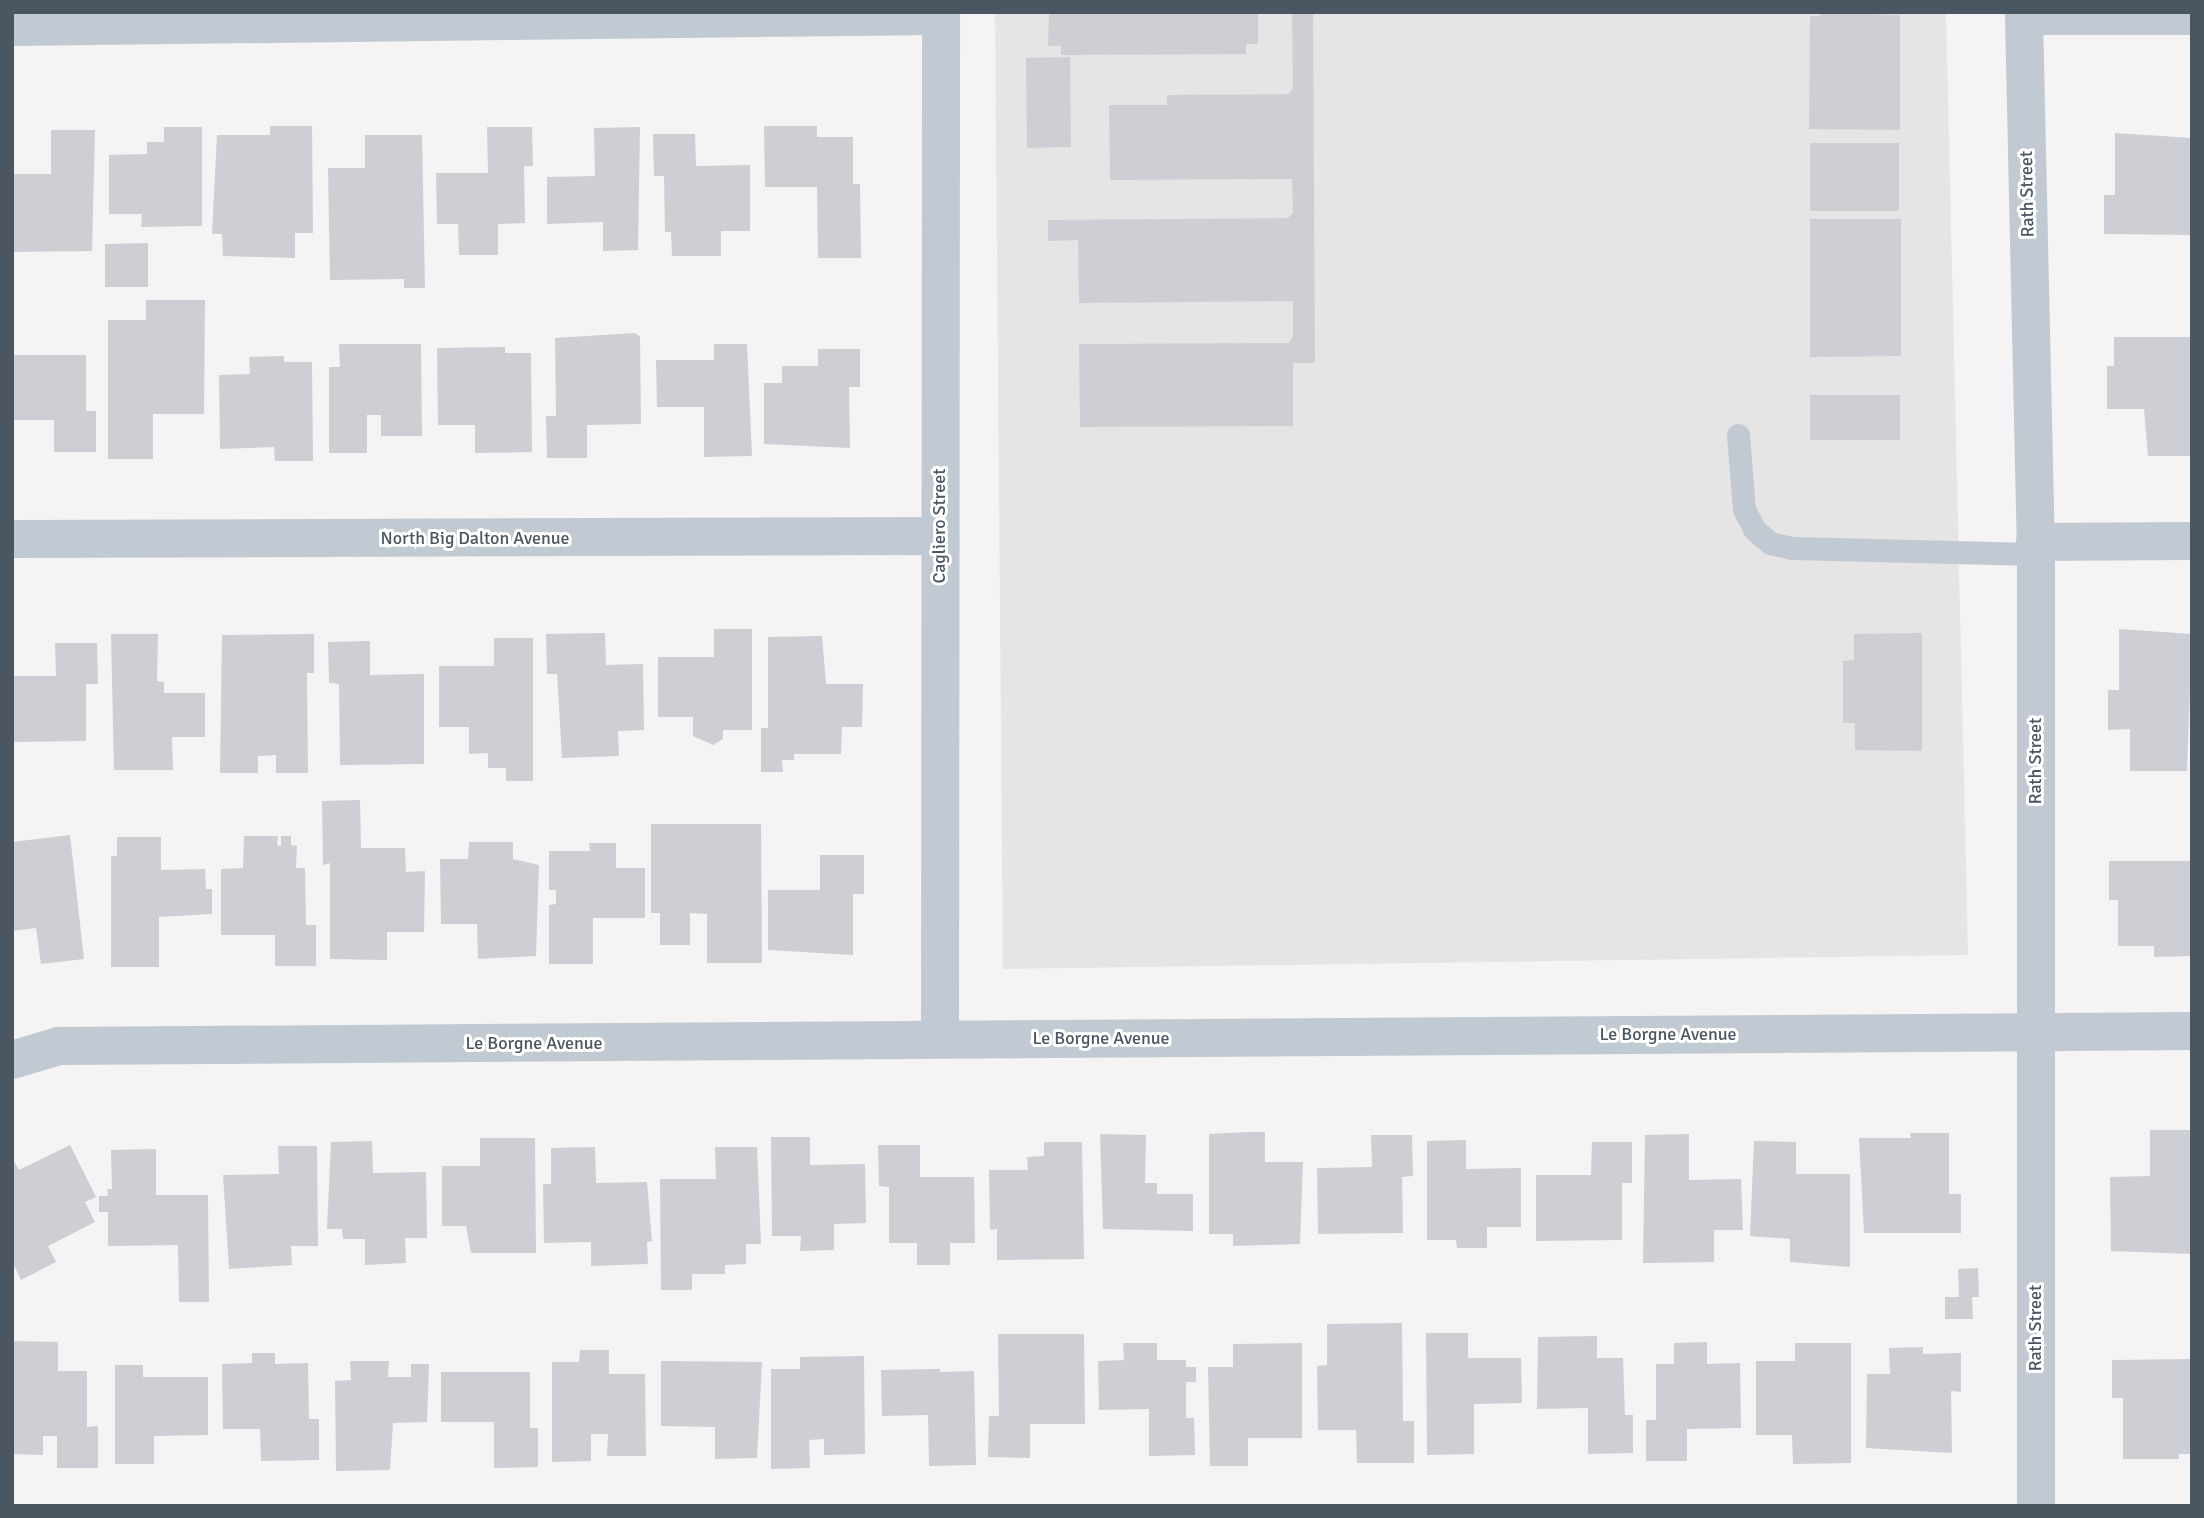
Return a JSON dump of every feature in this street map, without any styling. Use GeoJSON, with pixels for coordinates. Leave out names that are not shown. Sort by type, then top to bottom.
{"type":"FeatureCollection","features":[{"type":"Feature","properties":{"kind":"street"},"geometry":{"type":"LineString","coordinates":[[12,27],[941,14]]}},
{"type":"Feature","properties":{"kind":"street","name":"Cagliero Street"},"geometry":{"type":"LineString","coordinates":[[940,1039],[938,536],[941,14]]}},
{"type":"Feature","properties":{"kind":"street","name":"Rath Street"},"geometry":{"type":"LineString","coordinates":[[2036,1506],[2035,548],[2024,16],[2192,16]]}},
{"type":"Feature","properties":{"kind":"street","name":"North Big Dalton Avenue"},"geometry":{"type":"LineString","coordinates":[[12,540],[938,536]]}},
{"type":"Feature","properties":{"kind":"street"},"geometry":{"type":"LineString","coordinates":[[2035,548],[2192,541]]}},
{"type":"Feature","properties":{"kind":"street","name":"Le Borgne Avenue"},"geometry":{"type":"LineString","coordinates":[[12,1060],[59,1046],[2192,1031]]}},
{"type":"Feature","properties":{"kind":"lane"},"geometry":{"type":"LineString","coordinates":[[1738,435],[1744,509],[1754,529],[1770,543],[1792,548],[2035,548]]}},
{"type":"Feature","properties":{"kind":"shaded area"},"geometry":{"type":"Polygon","coordinates":[[[995,12],[1946,12],[1968,955],[1003,969],[995,12]]]}},
{"type":"Feature","properties":{"kind":"building"},"geometry":{"type":"Polygon","coordinates":[[[1292,12],[1313,12],[1315,363],[1293,363],[1293,426],[1080,427],[1079,344],[1289,343],[1293,336],[1293,301],[1079,303],[1078,240],[1048,241],[1048,220],[1288,218],[1293,213],[1292,179],[1110,180],[1109,105],[1167,105],[1167,95],[1288,94],[1293,89],[1292,12]]]}},
{"type":"Feature","properties":{"kind":"building"},"geometry":{"type":"Polygon","coordinates":[[[1820,12],[1900,15],[1900,130],[1809,129],[1810,16],[1820,16],[1820,12]]]}},
{"type":"Feature","properties":{"kind":"building"},"geometry":{"type":"Polygon","coordinates":[[[1258,13],[1258,44],[1246,44],[1246,54],[1061,55],[1061,46],[1048,46],[1049,14],[1258,13]]]}},
{"type":"Feature","properties":{"kind":"building"},"geometry":{"type":"Polygon","coordinates":[[[1070,57],[1071,147],[1027,148],[1026,58],[1070,57]]]}},
{"type":"Feature","properties":{"kind":"building"},"geometry":{"type":"Polygon","coordinates":[[[270,126],[312,126],[313,233],[295,233],[295,258],[223,256],[222,234],[212,234],[217,135],[270,135],[270,126]]]}},
{"type":"Feature","properties":{"kind":"building"},"geometry":{"type":"Polygon","coordinates":[[[764,126],[817,126],[817,137],[853,137],[853,184],[860,184],[861,258],[818,258],[817,187],[765,187],[764,126]]]}},
{"type":"Feature","properties":{"kind":"building"},"geometry":{"type":"Polygon","coordinates":[[[164,127],[202,127],[202,226],[141,227],[142,214],[109,214],[109,155],[147,154],[147,142],[164,142],[164,127]]]}},
{"type":"Feature","properties":{"kind":"building"},"geometry":{"type":"Polygon","coordinates":[[[487,127],[532,127],[533,166],[524,166],[525,223],[498,224],[498,255],[459,255],[458,224],[437,224],[436,173],[488,173],[487,127]]]}},
{"type":"Feature","properties":{"kind":"building"},"geometry":{"type":"Polygon","coordinates":[[[640,127],[638,250],[603,251],[603,222],[547,224],[547,177],[595,176],[594,128],[640,127]]]}},
{"type":"Feature","properties":{"kind":"building"},"geometry":{"type":"Polygon","coordinates":[[[51,130],[95,130],[92,251],[12,252],[12,174],[51,174],[51,130]]]}},
{"type":"Feature","properties":{"kind":"building"},"geometry":{"type":"Polygon","coordinates":[[[2115,133],[2192,138],[2192,235],[2104,234],[2104,195],[2115,195],[2115,133]]]}},
{"type":"Feature","properties":{"kind":"building"},"geometry":{"type":"Polygon","coordinates":[[[653,134],[695,134],[696,166],[750,165],[750,231],[721,231],[721,256],[672,256],[671,232],[665,232],[664,176],[654,176],[653,134]]]}},
{"type":"Feature","properties":{"kind":"building"},"geometry":{"type":"Polygon","coordinates":[[[365,135],[422,135],[425,288],[404,288],[404,279],[330,280],[328,168],[365,168],[365,135]]]}},
{"type":"Feature","properties":{"kind":"building"},"geometry":{"type":"Polygon","coordinates":[[[1810,143],[1899,143],[1899,211],[1810,211],[1810,143]]]}},
{"type":"Feature","properties":{"kind":"building"},"geometry":{"type":"Polygon","coordinates":[[[1810,219],[1901,219],[1901,356],[1810,357],[1810,219]]]}},
{"type":"Feature","properties":{"kind":"building"},"geometry":{"type":"Polygon","coordinates":[[[148,243],[148,287],[105,287],[105,244],[148,243]]]}},
{"type":"Feature","properties":{"kind":"building"},"geometry":{"type":"Polygon","coordinates":[[[146,300],[205,300],[204,414],[153,414],[153,459],[108,459],[108,320],[146,320],[146,300]]]}},
{"type":"Feature","properties":{"kind":"building"},"geometry":{"type":"Polygon","coordinates":[[[635,333],[640,337],[641,424],[587,425],[587,458],[547,458],[546,416],[556,416],[555,338],[635,333]]]}},
{"type":"Feature","properties":{"kind":"building"},"geometry":{"type":"Polygon","coordinates":[[[2114,337],[2192,337],[2192,456],[2148,456],[2144,409],[2107,409],[2107,366],[2114,366],[2114,337]]]}},
{"type":"Feature","properties":{"kind":"building"},"geometry":{"type":"Polygon","coordinates":[[[339,344],[421,344],[422,436],[381,436],[381,415],[367,415],[367,453],[329,453],[329,367],[340,367],[339,344]]]}},
{"type":"Feature","properties":{"kind":"building"},"geometry":{"type":"Polygon","coordinates":[[[714,344],[747,344],[752,456],[704,457],[704,407],[657,407],[656,360],[714,360],[714,344]]]}},
{"type":"Feature","properties":{"kind":"building"},"geometry":{"type":"Polygon","coordinates":[[[505,347],[505,353],[531,353],[532,452],[475,453],[475,425],[438,425],[437,348],[505,347]]]}},
{"type":"Feature","properties":{"kind":"building"},"geometry":{"type":"Polygon","coordinates":[[[818,349],[860,349],[860,387],[849,387],[850,448],[764,444],[764,383],[782,383],[782,366],[818,366],[818,349]]]}},
{"type":"Feature","properties":{"kind":"building"},"geometry":{"type":"Polygon","coordinates":[[[12,355],[86,355],[86,411],[96,411],[96,452],[54,452],[54,420],[12,420],[12,355]]]}},
{"type":"Feature","properties":{"kind":"building"},"geometry":{"type":"Polygon","coordinates":[[[284,356],[284,362],[312,362],[313,461],[275,461],[274,447],[220,449],[219,375],[250,374],[249,357],[284,356]]]}},
{"type":"Feature","properties":{"kind":"building"},"geometry":{"type":"Polygon","coordinates":[[[1810,395],[1900,395],[1900,440],[1810,440],[1810,395]]]}},
{"type":"Feature","properties":{"kind":"building"},"geometry":{"type":"Polygon","coordinates":[[[714,629],[752,629],[752,730],[723,730],[723,739],[713,745],[693,736],[693,717],[658,717],[658,657],[714,657],[714,629]]]}},
{"type":"Feature","properties":{"kind":"building"},"geometry":{"type":"Polygon","coordinates":[[[2119,629],[2192,634],[2187,771],[2130,771],[2130,729],[2108,730],[2108,690],[2119,690],[2119,629]]]}},
{"type":"Feature","properties":{"kind":"building"},"geometry":{"type":"Polygon","coordinates":[[[605,633],[606,665],[643,664],[644,730],[618,731],[619,756],[562,758],[557,674],[547,674],[546,634],[605,633]]]}},
{"type":"Feature","properties":{"kind":"building"},"geometry":{"type":"Polygon","coordinates":[[[1922,633],[1922,751],[1855,750],[1855,723],[1843,723],[1843,661],[1854,660],[1854,634],[1922,633]]]}},
{"type":"Feature","properties":{"kind":"building"},"geometry":{"type":"Polygon","coordinates":[[[111,634],[158,634],[157,681],[164,682],[164,693],[205,693],[205,737],[172,737],[173,770],[114,770],[111,634]]]}},
{"type":"Feature","properties":{"kind":"building"},"geometry":{"type":"Polygon","coordinates":[[[314,634],[314,673],[307,673],[308,773],[276,773],[276,755],[258,756],[258,773],[220,773],[222,635],[314,634]]]}},
{"type":"Feature","properties":{"kind":"building"},"geometry":{"type":"Polygon","coordinates":[[[822,636],[826,684],[863,684],[862,727],[842,727],[841,754],[794,754],[794,760],[782,760],[783,772],[761,772],[761,728],[768,728],[768,637],[822,636]]]}},
{"type":"Feature","properties":{"kind":"building"},"geometry":{"type":"Polygon","coordinates":[[[494,638],[533,638],[533,781],[506,781],[506,768],[488,768],[488,753],[469,754],[469,727],[439,727],[439,666],[494,666],[494,638]]]}},
{"type":"Feature","properties":{"kind":"building"},"geometry":{"type":"Polygon","coordinates":[[[370,641],[370,675],[424,674],[424,764],[340,765],[339,684],[329,683],[328,642],[370,641]]]}},
{"type":"Feature","properties":{"kind":"building"},"geometry":{"type":"Polygon","coordinates":[[[55,643],[97,643],[98,684],[86,684],[86,741],[12,742],[12,676],[56,676],[55,643]]]}},
{"type":"Feature","properties":{"kind":"building"},"geometry":{"type":"Polygon","coordinates":[[[360,800],[361,848],[405,848],[406,872],[425,871],[424,932],[387,932],[387,960],[330,959],[330,863],[323,865],[322,801],[360,800]]]}},
{"type":"Feature","properties":{"kind":"building"},"geometry":{"type":"Polygon","coordinates":[[[651,824],[761,824],[762,963],[707,963],[707,914],[690,913],[690,945],[660,945],[660,913],[651,913],[651,824]]]}},
{"type":"Feature","properties":{"kind":"building"},"geometry":{"type":"Polygon","coordinates":[[[70,835],[84,959],[41,964],[36,928],[12,931],[12,842],[70,835]]]}},
{"type":"Feature","properties":{"kind":"building"},"geometry":{"type":"Polygon","coordinates":[[[244,836],[278,836],[277,845],[281,846],[281,836],[291,836],[291,845],[297,846],[296,868],[305,868],[306,925],[316,925],[316,966],[275,966],[275,935],[221,935],[221,869],[243,868],[244,836]]]}},
{"type":"Feature","properties":{"kind":"building"},"geometry":{"type":"Polygon","coordinates":[[[117,837],[161,837],[161,870],[205,869],[206,889],[212,889],[212,914],[159,917],[159,967],[111,967],[111,856],[117,856],[117,837]]]}},
{"type":"Feature","properties":{"kind":"building"},"geometry":{"type":"Polygon","coordinates":[[[469,842],[513,842],[513,859],[539,865],[536,956],[478,959],[477,924],[441,924],[440,859],[468,859],[469,842]]]}},
{"type":"Feature","properties":{"kind":"building"},"geometry":{"type":"Polygon","coordinates":[[[589,843],[616,843],[616,868],[645,868],[645,918],[593,918],[593,964],[549,964],[549,905],[556,904],[556,890],[549,890],[549,851],[590,851],[589,843]]]}},
{"type":"Feature","properties":{"kind":"building"},"geometry":{"type":"Polygon","coordinates":[[[820,855],[864,855],[864,894],[853,894],[853,955],[768,950],[768,890],[820,890],[820,855]]]}},
{"type":"Feature","properties":{"kind":"building"},"geometry":{"type":"Polygon","coordinates":[[[2109,861],[2192,861],[2192,956],[2154,957],[2154,946],[2118,946],[2118,900],[2109,900],[2109,861]]]}},
{"type":"Feature","properties":{"kind":"building"},"geometry":{"type":"Polygon","coordinates":[[[2150,1130],[2192,1130],[2192,1254],[2111,1251],[2110,1177],[2150,1176],[2150,1130]]]}},
{"type":"Feature","properties":{"kind":"building"},"geometry":{"type":"Polygon","coordinates":[[[1265,1132],[1265,1162],[1303,1162],[1300,1244],[1233,1246],[1233,1234],[1209,1234],[1209,1134],[1265,1132]]]}},
{"type":"Feature","properties":{"kind":"building"},"geometry":{"type":"Polygon","coordinates":[[[1910,1133],[1949,1133],[1949,1194],[1961,1194],[1961,1233],[1864,1233],[1859,1138],[1911,1138],[1910,1133]]]}},
{"type":"Feature","properties":{"kind":"building"},"geometry":{"type":"Polygon","coordinates":[[[1100,1134],[1146,1135],[1145,1183],[1157,1183],[1157,1194],[1193,1194],[1193,1231],[1103,1229],[1100,1134]]]}},
{"type":"Feature","properties":{"kind":"building"},"geometry":{"type":"Polygon","coordinates":[[[1689,1134],[1689,1180],[1741,1179],[1743,1230],[1714,1230],[1714,1262],[1643,1263],[1645,1135],[1689,1134]]]}},
{"type":"Feature","properties":{"kind":"building"},"geometry":{"type":"Polygon","coordinates":[[[1371,1135],[1412,1135],[1413,1176],[1402,1177],[1403,1233],[1318,1234],[1317,1168],[1372,1167],[1371,1135]]]}},
{"type":"Feature","properties":{"kind":"building"},"geometry":{"type":"Polygon","coordinates":[[[771,1137],[810,1137],[810,1165],[865,1164],[866,1223],[834,1224],[834,1250],[800,1251],[801,1236],[772,1236],[771,1137]]]}},
{"type":"Feature","properties":{"kind":"building"},"geometry":{"type":"Polygon","coordinates":[[[480,1138],[535,1138],[536,1253],[471,1253],[466,1226],[442,1226],[442,1166],[480,1166],[480,1138]]]}},
{"type":"Feature","properties":{"kind":"building"},"geometry":{"type":"Polygon","coordinates":[[[1466,1140],[1466,1169],[1521,1168],[1521,1227],[1487,1227],[1487,1248],[1457,1248],[1456,1240],[1427,1240],[1427,1141],[1466,1140]]]}},
{"type":"Feature","properties":{"kind":"building"},"geometry":{"type":"Polygon","coordinates":[[[372,1141],[373,1173],[426,1172],[427,1238],[405,1238],[406,1263],[365,1265],[365,1239],[343,1239],[342,1229],[327,1229],[331,1142],[372,1141]]]}},
{"type":"Feature","properties":{"kind":"building"},"geometry":{"type":"Polygon","coordinates":[[[1754,1141],[1796,1142],[1796,1174],[1850,1174],[1850,1267],[1790,1262],[1790,1239],[1750,1236],[1754,1141]]]}},
{"type":"Feature","properties":{"kind":"building"},"geometry":{"type":"Polygon","coordinates":[[[1044,1142],[1082,1142],[1084,1259],[997,1260],[997,1229],[990,1230],[989,1170],[1028,1170],[1027,1157],[1044,1156],[1044,1142]]]}},
{"type":"Feature","properties":{"kind":"building"},"geometry":{"type":"Polygon","coordinates":[[[1592,1142],[1632,1142],[1632,1183],[1622,1183],[1622,1240],[1536,1241],[1536,1175],[1591,1175],[1592,1142]]]}},
{"type":"Feature","properties":{"kind":"building"},"geometry":{"type":"Polygon","coordinates":[[[70,1145],[96,1197],[85,1202],[95,1222],[48,1246],[56,1262],[21,1280],[12,1261],[12,1158],[19,1170],[70,1145]]]}},
{"type":"Feature","properties":{"kind":"building"},"geometry":{"type":"Polygon","coordinates":[[[878,1145],[920,1145],[920,1177],[974,1177],[975,1243],[950,1243],[950,1265],[917,1265],[917,1243],[889,1243],[889,1187],[879,1186],[878,1145]]]}},
{"type":"Feature","properties":{"kind":"building"},"geometry":{"type":"Polygon","coordinates":[[[278,1146],[317,1146],[318,1246],[291,1246],[292,1265],[229,1269],[223,1175],[279,1174],[278,1146]]]}},
{"type":"Feature","properties":{"kind":"building"},"geometry":{"type":"Polygon","coordinates":[[[595,1147],[596,1183],[647,1182],[652,1241],[647,1242],[648,1264],[591,1266],[591,1242],[544,1243],[543,1184],[551,1184],[551,1148],[595,1147]]]}},
{"type":"Feature","properties":{"kind":"building"},"geometry":{"type":"Polygon","coordinates":[[[715,1147],[757,1147],[761,1244],[746,1244],[746,1264],[725,1265],[725,1274],[692,1274],[692,1290],[661,1290],[660,1179],[716,1179],[715,1147]]]}},
{"type":"Feature","properties":{"kind":"building"},"geometry":{"type":"Polygon","coordinates":[[[156,1149],[156,1195],[208,1195],[209,1302],[179,1302],[178,1245],[108,1246],[108,1212],[99,1212],[99,1196],[108,1196],[107,1189],[112,1189],[111,1150],[156,1149]]]}},
{"type":"Feature","properties":{"kind":"building"},"geometry":{"type":"Polygon","coordinates":[[[1978,1268],[1979,1297],[1972,1297],[1973,1319],[1945,1319],[1945,1297],[1959,1297],[1958,1269],[1978,1268]]]}},
{"type":"Feature","properties":{"kind":"building"},"geometry":{"type":"Polygon","coordinates":[[[1402,1323],[1403,1421],[1414,1421],[1414,1463],[1357,1463],[1356,1430],[1318,1430],[1317,1366],[1327,1365],[1327,1324],[1402,1323]]]}},
{"type":"Feature","properties":{"kind":"building"},"geometry":{"type":"Polygon","coordinates":[[[1426,1333],[1468,1333],[1468,1358],[1521,1358],[1522,1403],[1474,1404],[1474,1454],[1427,1455],[1426,1333]]]}},
{"type":"Feature","properties":{"kind":"building"},"geometry":{"type":"Polygon","coordinates":[[[998,1334],[1084,1334],[1085,1424],[1030,1424],[1030,1458],[988,1457],[989,1416],[999,1416],[998,1334]]]}},
{"type":"Feature","properties":{"kind":"building"},"geometry":{"type":"Polygon","coordinates":[[[1597,1336],[1597,1358],[1623,1358],[1625,1415],[1633,1415],[1633,1453],[1588,1454],[1588,1408],[1537,1409],[1538,1337],[1597,1336]]]}},
{"type":"Feature","properties":{"kind":"building"},"geometry":{"type":"Polygon","coordinates":[[[12,1341],[58,1342],[58,1371],[87,1371],[87,1427],[98,1426],[98,1468],[57,1468],[57,1436],[43,1436],[43,1455],[12,1454],[12,1341]]]}},
{"type":"Feature","properties":{"kind":"building"},"geometry":{"type":"Polygon","coordinates":[[[1707,1342],[1707,1364],[1740,1363],[1741,1428],[1687,1429],[1687,1461],[1646,1461],[1646,1420],[1656,1420],[1656,1364],[1674,1364],[1674,1343],[1707,1342]]]}},
{"type":"Feature","properties":{"kind":"building"},"geometry":{"type":"Polygon","coordinates":[[[1123,1343],[1157,1343],[1157,1360],[1186,1360],[1186,1367],[1196,1367],[1196,1382],[1186,1382],[1186,1418],[1194,1418],[1195,1455],[1149,1456],[1149,1409],[1099,1410],[1098,1361],[1124,1360],[1123,1343]]]}},
{"type":"Feature","properties":{"kind":"building"},"geometry":{"type":"Polygon","coordinates":[[[1302,1343],[1302,1438],[1248,1438],[1248,1466],[1210,1466],[1208,1367],[1233,1367],[1233,1344],[1302,1343]]]}},
{"type":"Feature","properties":{"kind":"building"},"geometry":{"type":"Polygon","coordinates":[[[1795,1343],[1851,1343],[1851,1463],[1793,1464],[1792,1435],[1756,1435],[1756,1361],[1795,1361],[1795,1343]]]}},
{"type":"Feature","properties":{"kind":"building"},"geometry":{"type":"Polygon","coordinates":[[[1923,1347],[1923,1354],[1961,1353],[1961,1392],[1951,1391],[1952,1453],[1866,1448],[1867,1374],[1890,1374],[1889,1348],[1923,1347]]]}},
{"type":"Feature","properties":{"kind":"building"},"geometry":{"type":"Polygon","coordinates":[[[580,1350],[609,1350],[609,1374],[645,1374],[646,1456],[607,1456],[608,1434],[591,1434],[591,1461],[552,1462],[552,1362],[579,1362],[580,1350]]]}},
{"type":"Feature","properties":{"kind":"building"},"geometry":{"type":"Polygon","coordinates":[[[252,1353],[275,1353],[275,1364],[308,1363],[309,1419],[319,1419],[319,1460],[261,1461],[260,1429],[223,1429],[222,1364],[252,1363],[252,1353]]]}},
{"type":"Feature","properties":{"kind":"building"},"geometry":{"type":"Polygon","coordinates":[[[864,1356],[865,1454],[824,1455],[824,1439],[809,1440],[810,1468],[771,1469],[771,1369],[800,1369],[800,1357],[864,1356]]]}},
{"type":"Feature","properties":{"kind":"building"},"geometry":{"type":"Polygon","coordinates":[[[2192,1359],[2192,1454],[2179,1454],[2179,1459],[2123,1459],[2123,1398],[2112,1398],[2112,1360],[2192,1359]]]}},
{"type":"Feature","properties":{"kind":"building"},"geometry":{"type":"Polygon","coordinates":[[[350,1361],[389,1361],[388,1377],[411,1377],[411,1364],[429,1364],[427,1422],[393,1423],[390,1470],[336,1471],[335,1381],[351,1380],[350,1361]]]}},
{"type":"Feature","properties":{"kind":"building"},"geometry":{"type":"Polygon","coordinates":[[[661,1361],[762,1362],[757,1458],[715,1459],[715,1427],[661,1426],[661,1361]]]}},
{"type":"Feature","properties":{"kind":"building"},"geometry":{"type":"Polygon","coordinates":[[[115,1365],[143,1365],[143,1377],[208,1377],[208,1435],[154,1436],[154,1464],[115,1464],[115,1365]]]}},
{"type":"Feature","properties":{"kind":"building"},"geometry":{"type":"Polygon","coordinates":[[[940,1369],[940,1372],[974,1371],[976,1465],[929,1466],[928,1415],[882,1416],[881,1370],[940,1369]]]}},
{"type":"Feature","properties":{"kind":"building"},"geometry":{"type":"Polygon","coordinates":[[[441,1372],[530,1372],[530,1428],[538,1428],[538,1467],[494,1468],[494,1422],[441,1422],[441,1372]]]}}]}
